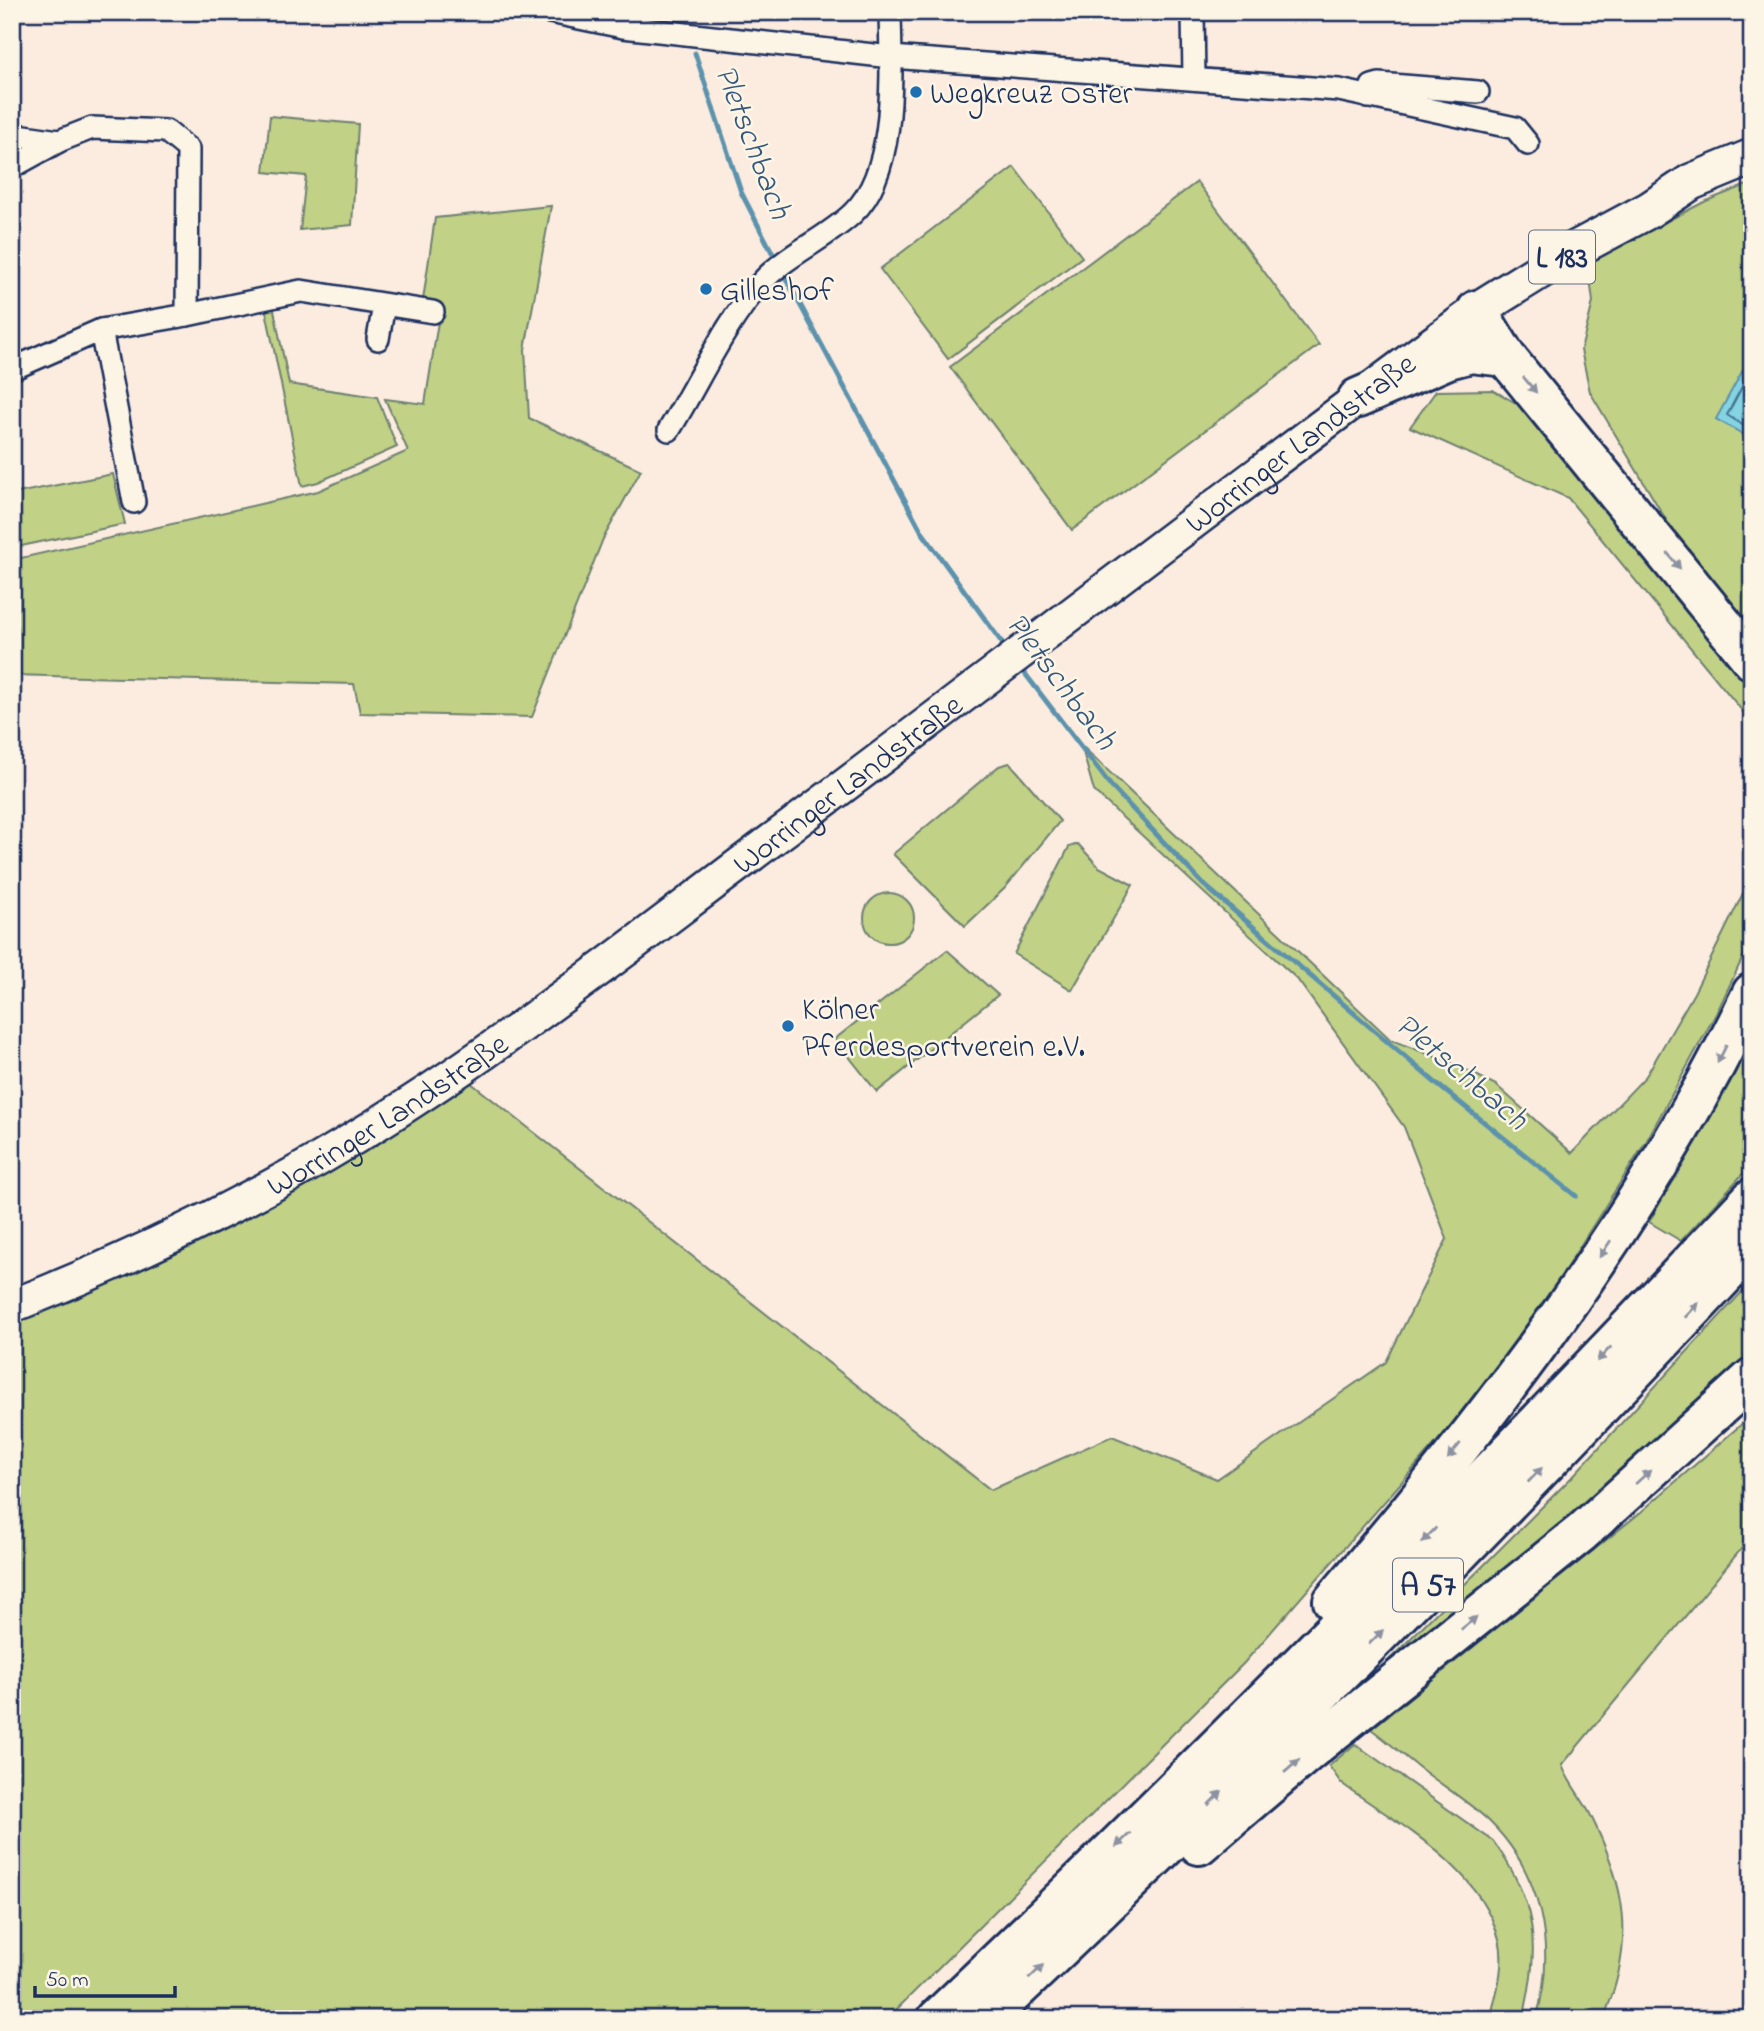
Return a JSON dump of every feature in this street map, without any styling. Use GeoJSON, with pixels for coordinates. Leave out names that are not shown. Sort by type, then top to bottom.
{"type":"FeatureCollection","features":[{"type":"Feature","properties":{"kind":"highway"},"geometry":{"type":"LineString","coordinates":[[1477,310],[1506,357],[1752,660]]}},
{"type":"Feature","properties":{"kind":"highway"},"geometry":{"type":"LineString","coordinates":[[1358,398],[1448,359],[1471,353],[1506,357]]}},
{"type":"Feature","properties":{"kind":"highway"},"geometry":{"type":"LineString","coordinates":[[1242,1724],[1302,1637],[1512,1379],[1569,1301],[1673,1143],[1752,993]]}},
{"type":"Feature","properties":{"kind":"highway","name":"A 57"},"geometry":{"type":"LineString","coordinates":[[937,2019],[1242,1724],[1385,1581],[1752,1198]]}},
{"type":"Feature","properties":{"kind":"highway","name":"A 57"},"geometry":{"type":"LineString","coordinates":[[986,2019],[1409,1604],[1752,1247]]}},
{"type":"Feature","properties":{"kind":"highway"},"geometry":{"type":"LineString","coordinates":[[1096,1914],[1161,1874],[1203,1842],[1308,1752],[1581,1533],[1752,1378]]}},
{"type":"Feature","properties":{"kind":"main road","name":"Worringer Landstraße"},"geometry":{"type":"LineString","coordinates":[[12,1306],[114,1265],[274,1185],[397,1111],[542,1012],[1477,310],[1572,251],[1649,210],[1691,182],[1752,157]]}},
{"type":"Feature","properties":{"kind":"main road","name":"Worringer Landstraße"},"geometry":{"type":"LineString","coordinates":[[1649,210],[1685,203],[1752,174]]}},
{"type":"Feature","properties":{"kind":"street"},"geometry":{"type":"LineString","coordinates":[[550,12],[623,27],[891,57],[1339,90],[1515,128],[1528,144]]}},
{"type":"Feature","properties":{"kind":"street"},"geometry":{"type":"LineString","coordinates":[[669,430],[738,315],[771,274],[853,213],[878,176],[884,152],[891,57],[890,12]]}},
{"type":"Feature","properties":{"kind":"street"},"geometry":{"type":"LineString","coordinates":[[1193,12],[1194,79]]}},
{"type":"Feature","properties":{"kind":"street"},"geometry":{"type":"LineString","coordinates":[[1368,97],[1372,86],[1379,83],[1478,92]]}},
{"type":"Feature","properties":{"kind":"street"},"geometry":{"type":"LineString","coordinates":[[12,167],[59,141],[92,128],[166,131],[188,149],[187,315]]}},
{"type":"Feature","properties":{"kind":"street"},"geometry":{"type":"LineString","coordinates":[[12,138],[25,136],[59,141]]}},
{"type":"Feature","properties":{"kind":"street"},"geometry":{"type":"LineString","coordinates":[[12,369],[101,330],[301,291],[433,312]]}},
{"type":"Feature","properties":{"kind":"street"},"geometry":{"type":"LineString","coordinates":[[379,339],[384,304]]}},
{"type":"Feature","properties":{"kind":"street"},"geometry":{"type":"LineString","coordinates":[[101,330],[134,502]]}},
{"type":"Feature","properties":{"kind":"green space"},"geometry":{"type":"Polygon","coordinates":[[[270,116],[358,124],[352,225],[300,230],[306,176],[264,172],[270,116]]]}},
{"type":"Feature","properties":{"kind":"green space"},"geometry":{"type":"Polygon","coordinates":[[[1014,167],[1082,257],[948,359],[880,269],[1014,167]]]}},
{"type":"Feature","properties":{"kind":"green space"},"geometry":{"type":"Polygon","coordinates":[[[1197,182],[1319,345],[1072,530],[950,367],[1197,182]]]}},
{"type":"Feature","properties":{"kind":"green space"},"geometry":{"type":"Polygon","coordinates":[[[1752,183],[1752,643],[1694,567],[1590,392],[1581,350],[1593,302],[1588,262],[1706,201],[1752,183]]]}},
{"type":"Feature","properties":{"kind":"green space"},"geometry":{"type":"Polygon","coordinates":[[[551,206],[525,349],[529,418],[641,470],[603,539],[532,717],[360,713],[354,684],[12,675],[12,560],[318,491],[408,451],[385,399],[425,404],[441,303],[423,300],[435,218],[551,206]]]}},
{"type":"Feature","properties":{"kind":"green space"},"geometry":{"type":"Polygon","coordinates":[[[273,305],[289,384],[377,397],[397,447],[318,482],[302,486],[265,306],[273,305]]]}},
{"type":"Feature","properties":{"kind":"green space"},"geometry":{"type":"Polygon","coordinates":[[[1493,390],[1528,410],[1732,660],[1752,688],[1752,727],[1744,713],[1568,498],[1410,427],[1436,391],[1493,390]]]}},
{"type":"Feature","properties":{"kind":"green space"},"geometry":{"type":"Polygon","coordinates":[[[113,474],[125,524],[12,548],[12,494],[113,474]]]}},
{"type":"Feature","properties":{"kind":"green space"},"geometry":{"type":"Polygon","coordinates":[[[1081,745],[1391,1040],[1452,1063],[1496,1085],[1572,1153],[1646,1076],[1694,993],[1752,875],[1752,938],[1718,1010],[1647,1140],[1536,1316],[1467,1407],[1244,1663],[887,2019],[12,2019],[12,1320],[270,1202],[471,1083],[991,1490],[1112,1436],[1217,1479],[1386,1362],[1447,1239],[1404,1127],[1297,979],[1094,791],[1081,745]]]}},
{"type":"Feature","properties":{"kind":"green space"},"geometry":{"type":"Polygon","coordinates":[[[1010,763],[1060,821],[1005,888],[965,926],[893,854],[999,766],[1010,763]]]}},
{"type":"Feature","properties":{"kind":"green space"},"geometry":{"type":"Polygon","coordinates":[[[1078,844],[1099,867],[1133,885],[1072,990],[1014,954],[1069,847],[1078,844]]]}},
{"type":"Feature","properties":{"kind":"green space"},"geometry":{"type":"Polygon","coordinates":[[[889,893],[907,900],[914,918],[907,936],[889,943],[871,936],[864,918],[871,900],[889,893]]]}},
{"type":"Feature","properties":{"kind":"green space"},"geometry":{"type":"Polygon","coordinates":[[[947,950],[998,995],[877,1092],[835,1039],[947,950]]]}},
{"type":"Feature","properties":{"kind":"green space"},"geometry":{"type":"Polygon","coordinates":[[[1752,1042],[1752,1164],[1681,1241],[1649,1222],[1752,1042]]]}},
{"type":"Feature","properties":{"kind":"green space"},"geometry":{"type":"Polygon","coordinates":[[[1752,1281],[1752,1360],[1578,1513],[1341,1708],[1571,1478],[1752,1281]]]}},
{"type":"Feature","properties":{"kind":"green space"},"geometry":{"type":"Polygon","coordinates":[[[1752,1415],[1752,1536],[1562,1765],[1602,1839],[1619,1889],[1623,1938],[1614,1991],[1603,2019],[1536,2019],[1545,1965],[1544,1939],[1533,1888],[1522,1864],[1482,1814],[1371,1729],[1641,1512],[1752,1415]]]}},
{"type":"Feature","properties":{"kind":"green space"},"geometry":{"type":"Polygon","coordinates":[[[1355,1744],[1493,1841],[1508,1863],[1527,1905],[1531,1926],[1532,1969],[1523,2019],[1490,2019],[1499,1979],[1501,1949],[1489,1913],[1474,1889],[1456,1868],[1434,1849],[1341,1783],[1329,1766],[1355,1744]]]}},
{"type":"Feature","properties":{"kind":"water"},"geometry":{"type":"Polygon","coordinates":[[[1750,357],[1752,358],[1752,439],[1716,419],[1750,357]]]}},
{"type":"Feature","properties":{"kind":"waterway","name":"Pletschbach"},"geometry":{"type":"LineString","coordinates":[[695,53],[741,192],[776,260]]}},
{"type":"Feature","properties":{"kind":"waterway","name":"Pletschbach"},"geometry":{"type":"LineString","coordinates":[[781,269],[922,532],[1008,651]]}},
{"type":"Feature","properties":{"kind":"waterway","name":"Pletschbach"},"geometry":{"type":"LineString","coordinates":[[1020,667],[1111,786],[1203,884],[1438,1085],[1576,1196]]}},
{"type":"Feature","properties":{"kind":"place","name":"Wegkreuz Oster"},"geometry":{"type":"Point","coordinates":[916,92]}},
{"type":"Feature","properties":{"kind":"place","name":"Gilleshof"},"geometry":{"type":"Point","coordinates":[706,289]}},
{"type":"Feature","properties":{"kind":"place","name":"Kölner Pferdesportverein e.V."},"geometry":{"type":"Point","coordinates":[788,1026]}}]}
